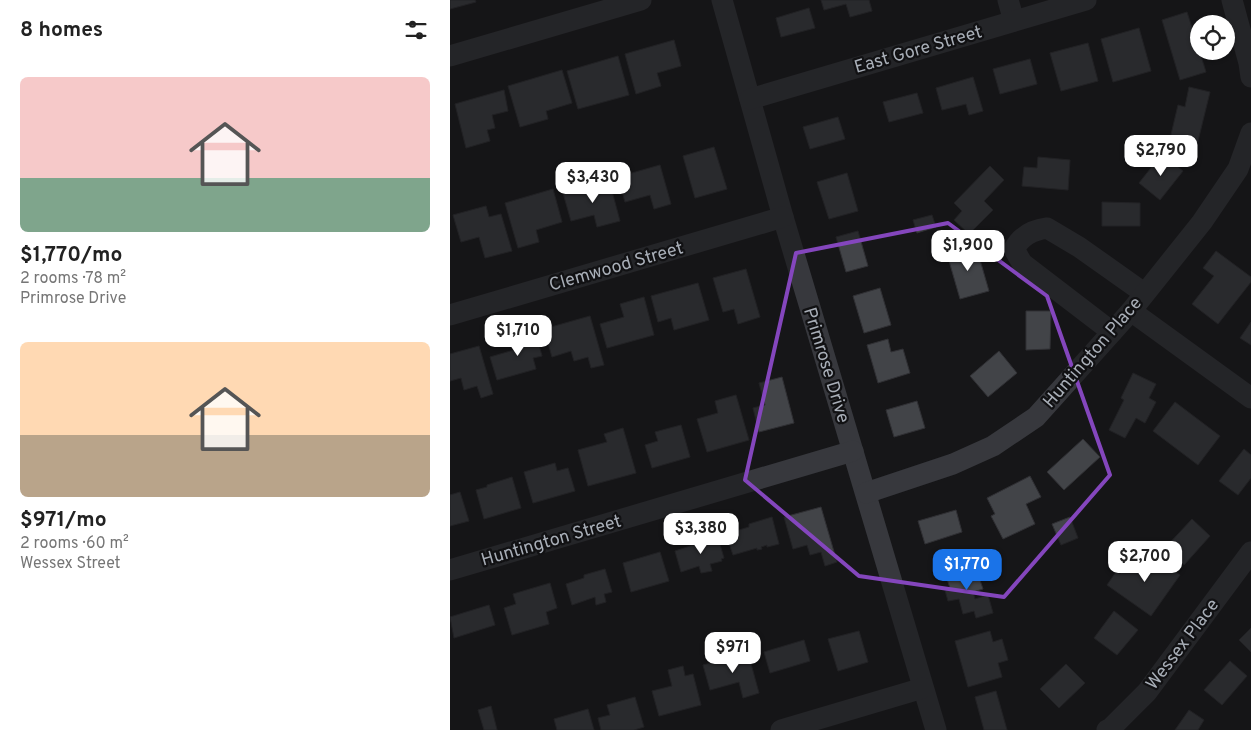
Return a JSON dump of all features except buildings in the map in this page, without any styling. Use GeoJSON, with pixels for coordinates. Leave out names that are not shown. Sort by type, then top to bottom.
{"type":"FeatureCollection","features":[{"type":"Feature","properties":{"kind":"street"},"geometry":{"type":"LineString","coordinates":[[450,56],[641,0]]}},
{"type":"Feature","properties":{"kind":"street","name":"Primrose Drive"},"geometry":{"type":"LineString","coordinates":[[722,0],[783,217],[936,730]]}},
{"type":"Feature","properties":{"kind":"street"},"geometry":{"type":"LineString","coordinates":[[1008,0],[1014,21]]}},
{"type":"Feature","properties":{"kind":"street","name":"East Gore Street"},"geometry":{"type":"LineString","coordinates":[[750,99],[1086,0]]}},
{"type":"Feature","properties":{"kind":"street"},"geometry":{"type":"LineString","coordinates":[[1232,0],[1250,63],[1251,77]]}},
{"type":"Feature","properties":{"kind":"street","name":"Huntington Place"},"geometry":{"type":"LineString","coordinates":[[866,493],[953,464],[993,446],[1036,417],[1131,311],[1202,222],[1238,169],[1251,132]]}},
{"type":"Feature","properties":{"kind":"street","name":"Clemwood Street"},"geometry":{"type":"LineString","coordinates":[[450,315],[783,217]]}},
{"type":"Feature","properties":{"kind":"street"},"geometry":{"type":"LineString","coordinates":[[1112,332],[1022,264],[1014,249],[1019,240],[1035,230],[1047,228],[1079,247],[1144,293]]}},
{"type":"Feature","properties":{"kind":"street"},"geometry":{"type":"LineString","coordinates":[[1131,311],[1251,398]]}},
{"type":"Feature","properties":{"kind":"street","name":"Huntington Street"},"geometry":{"type":"LineString","coordinates":[[450,570],[853,451]]}},
{"type":"Feature","properties":{"kind":"street","name":"Wessex Place"},"geometry":{"type":"LineString","coordinates":[[1107,730],[1147,692],[1251,552]]}},
{"type":"Feature","properties":{"kind":"street"},"geometry":{"type":"LineString","coordinates":[[781,730],[923,688]]}},
{"type":"Feature","properties":{"kind":"highlighted area"},"geometry":{"type":"Polygon","coordinates":[[[948,223],[1047,296],[1110,475],[1004,597],[859,576],[745,480],[796,253],[948,223]]]}}]}
